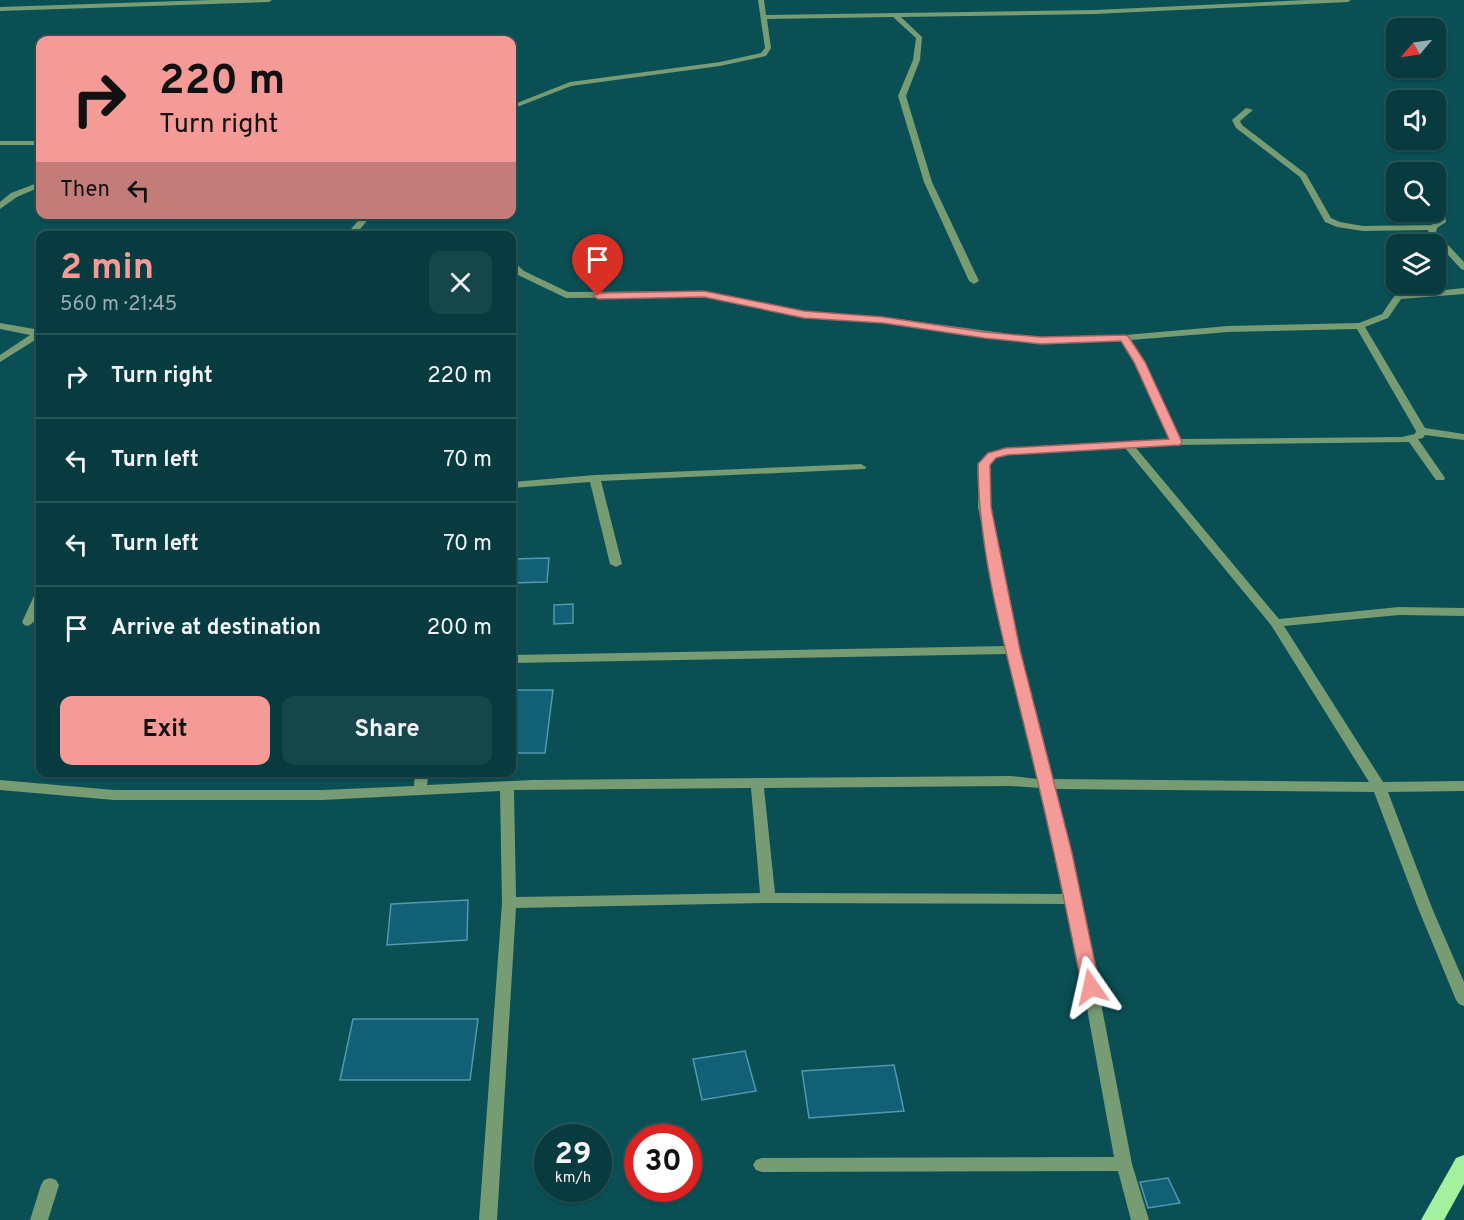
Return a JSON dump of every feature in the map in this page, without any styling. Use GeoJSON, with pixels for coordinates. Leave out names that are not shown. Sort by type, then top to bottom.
{"type":"FeatureCollection","features":[{"type":"Feature","properties":{"kind":"main road"},"geometry":{"type":"LineString","coordinates":[[1432,1220],[1464,1164]]}},
{"type":"Feature","properties":{"kind":"street"},"geometry":{"type":"LineString","coordinates":[[0,9],[269,0]]}},
{"type":"Feature","properties":{"kind":"street"},"geometry":{"type":"LineString","coordinates":[[516,104],[570,84],[764,55],[768,48],[761,0]]}},
{"type":"Feature","properties":{"kind":"street"},"geometry":{"type":"LineString","coordinates":[[762,17],[895,15],[951,10],[1095,12],[1348,0]]}},
{"type":"Feature","properties":{"kind":"street"},"geometry":{"type":"LineString","coordinates":[[895,15],[919,37],[920,44],[911,78],[902,96],[928,182],[974,281]]}},
{"type":"Feature","properties":{"kind":"street"},"geometry":{"type":"LineString","coordinates":[[1249,110],[1236,120],[1239,126],[1303,176],[1328,220],[1334,224],[1349,228],[1433,227],[1442,222]]}},
{"type":"Feature","properties":{"kind":"street"},"geometry":{"type":"LineString","coordinates":[[0,143],[36,143]]}},
{"type":"Feature","properties":{"kind":"street"},"geometry":{"type":"LineString","coordinates":[[0,206],[14,195],[36,186]]}},
{"type":"Feature","properties":{"kind":"street"},"geometry":{"type":"LineString","coordinates":[[354,231],[364,219]]}},
{"type":"Feature","properties":{"kind":"street"},"geometry":{"type":"LineString","coordinates":[[1433,227],[1432,232],[1464,267]]}},
{"type":"Feature","properties":{"kind":"street"},"geometry":{"type":"LineString","coordinates":[[516,267],[521,273],[566,296],[704,294],[804,315],[883,320],[984,335],[1041,340],[1125,338],[1228,328],[1360,326],[1385,316],[1398,297],[1464,291]]}},
{"type":"Feature","properties":{"kind":"street"},"geometry":{"type":"LineString","coordinates":[[0,326],[36,333]]}},
{"type":"Feature","properties":{"kind":"street"},"geometry":{"type":"LineString","coordinates":[[1360,326],[1440,478]]}},
{"type":"Feature","properties":{"kind":"street"},"geometry":{"type":"LineString","coordinates":[[0,359],[36,336]]}},
{"type":"Feature","properties":{"kind":"street"},"geometry":{"type":"LineString","coordinates":[[1125,338],[1140,362],[1176,442]]}},
{"type":"Feature","properties":{"kind":"street"},"geometry":{"type":"LineString","coordinates":[[1140,1220],[1124,1164],[1074,899],[1048,784],[1013,650],[984,507],[984,464],[992,456],[1006,452],[1176,442],[1417,435],[1464,437]]}},
{"type":"Feature","properties":{"kind":"street"},"geometry":{"type":"LineString","coordinates":[[1128,445],[1276,623],[1379,788],[1425,909],[1464,999]]}},
{"type":"Feature","properties":{"kind":"street"},"geometry":{"type":"LineString","coordinates":[[516,484],[595,478],[861,467]]}},
{"type":"Feature","properties":{"kind":"street"},"geometry":{"type":"LineString","coordinates":[[595,478],[616,564]]}},
{"type":"Feature","properties":{"kind":"street"},"geometry":{"type":"LineString","coordinates":[[28,622],[36,605]]}},
{"type":"Feature","properties":{"kind":"street"},"geometry":{"type":"LineString","coordinates":[[1276,623],[1399,611],[1464,612]]}},
{"type":"Feature","properties":{"kind":"street"},"geometry":{"type":"LineString","coordinates":[[516,659],[1013,650]]}},
{"type":"Feature","properties":{"kind":"street"},"geometry":{"type":"LineString","coordinates":[[420,789],[421,777]]}},
{"type":"Feature","properties":{"kind":"street"},"geometry":{"type":"LineString","coordinates":[[0,785],[114,795],[322,795],[507,786],[1011,781],[1048,784],[1379,788],[1464,786]]}},
{"type":"Feature","properties":{"kind":"street"},"geometry":{"type":"LineString","coordinates":[[758,783],[768,898]]}},
{"type":"Feature","properties":{"kind":"street"},"geometry":{"type":"LineString","coordinates":[[488,1220],[509,903],[507,786]]}},
{"type":"Feature","properties":{"kind":"street"},"geometry":{"type":"LineString","coordinates":[[509,903],[768,898],[1074,899]]}},
{"type":"Feature","properties":{"kind":"street"},"geometry":{"type":"LineString","coordinates":[[762,1165],[1124,1164]]}},
{"type":"Feature","properties":{"kind":"street"},"geometry":{"type":"LineString","coordinates":[[39,1220],[50,1185]]}},
{"type":"Feature","properties":{"kind":"building"},"geometry":{"type":"Polygon","coordinates":[[[549,558],[547,582],[516,583],[516,559],[549,558]]]}},
{"type":"Feature","properties":{"kind":"building"},"geometry":{"type":"Polygon","coordinates":[[[573,604],[573,623],[554,624],[554,605],[573,604]]]}},
{"type":"Feature","properties":{"kind":"building"},"geometry":{"type":"Polygon","coordinates":[[[516,690],[553,690],[545,753],[516,753],[516,690]]]}},
{"type":"Feature","properties":{"kind":"building"},"geometry":{"type":"Polygon","coordinates":[[[468,900],[467,940],[387,945],[391,904],[468,900]]]}},
{"type":"Feature","properties":{"kind":"building"},"geometry":{"type":"Polygon","coordinates":[[[353,1019],[478,1019],[470,1080],[340,1080],[353,1019]]]}},
{"type":"Feature","properties":{"kind":"building"},"geometry":{"type":"Polygon","coordinates":[[[745,1051],[756,1091],[702,1100],[693,1059],[745,1051]]]}},
{"type":"Feature","properties":{"kind":"building"},"geometry":{"type":"Polygon","coordinates":[[[894,1065],[904,1111],[809,1118],[802,1071],[894,1065]]]}},
{"type":"Feature","properties":{"kind":"building"},"geometry":{"type":"Polygon","coordinates":[[[1168,1178],[1180,1203],[1148,1208],[1140,1182],[1168,1178]]]}},
{"type":"Feature","properties":{"kind":"route"},"geometry":{"type":"LineString","coordinates":[[598,296],[704,294],[804,315],[883,320],[984,335],[1041,340],[1125,338],[1140,362],[1176,442],[1006,452],[992,456],[984,464],[984,507],[1013,650],[1064,853],[1091,987]]}}]}
